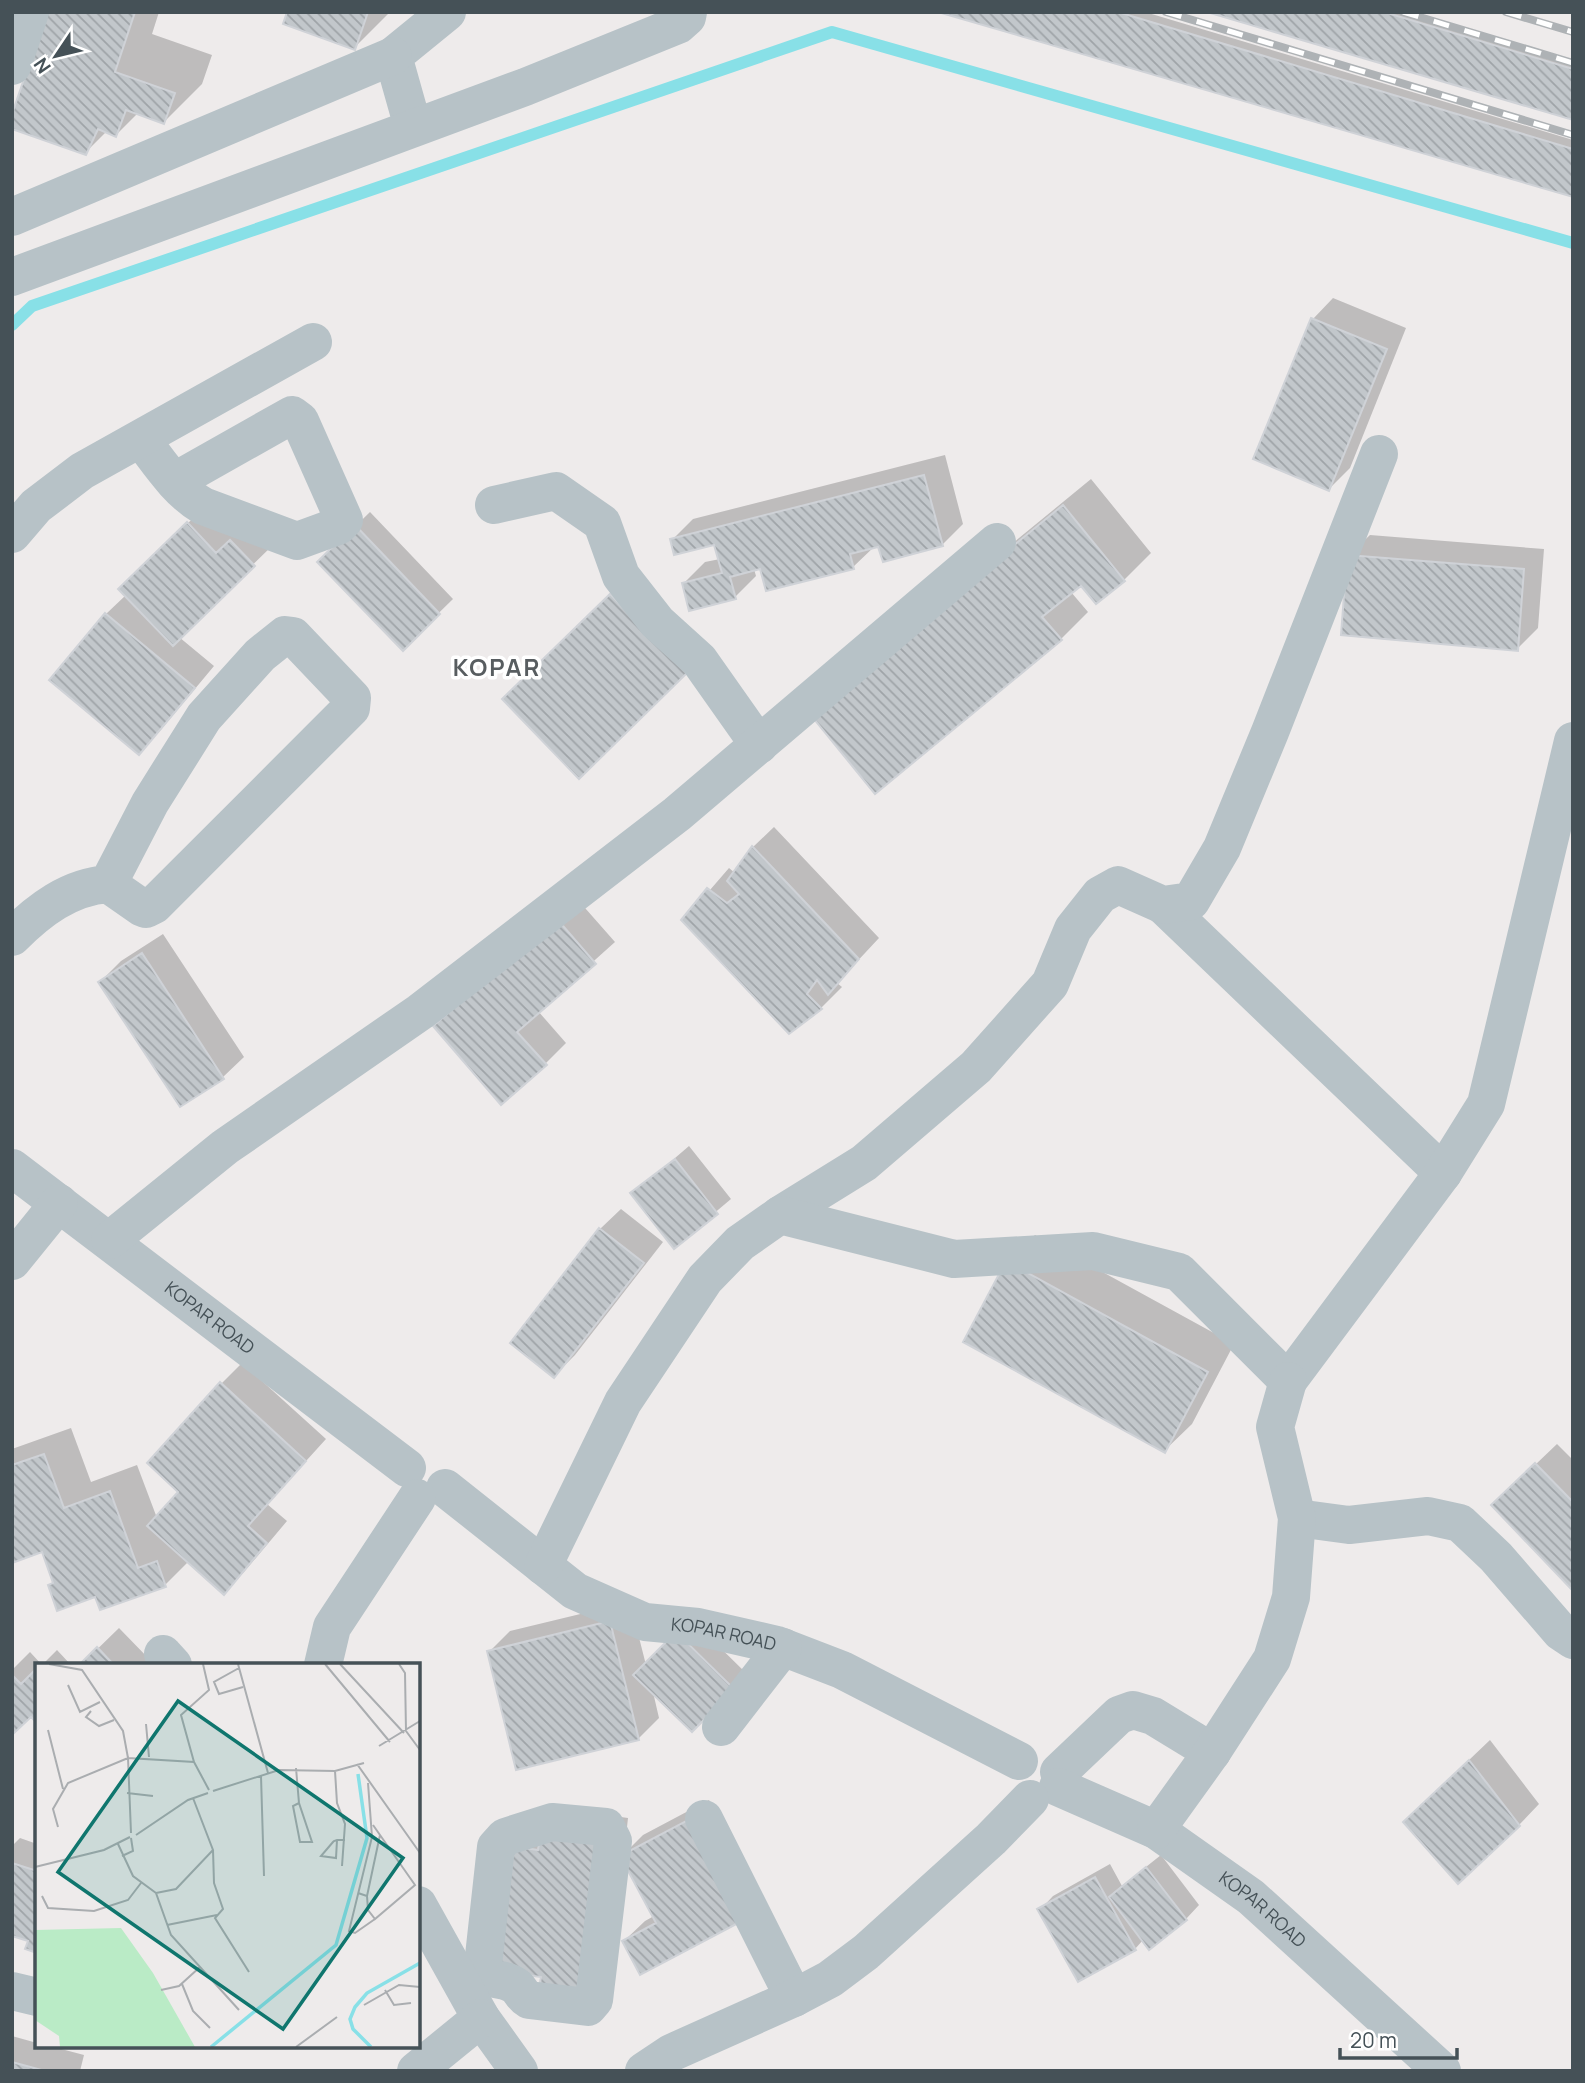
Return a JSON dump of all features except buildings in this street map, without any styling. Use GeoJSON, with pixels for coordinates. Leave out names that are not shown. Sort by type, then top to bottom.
{"type":"FeatureCollection","features":[{"type":"Feature","properties":{"kind":"street"},"geometry":{"type":"LineString","coordinates":[[12,66],[30,12]]}},
{"type":"Feature","properties":{"kind":"street"},"geometry":{"type":"LineString","coordinates":[[12,217],[393,56],[447,12]]}},
{"type":"Feature","properties":{"kind":"street"},"geometry":{"type":"LineString","coordinates":[[12,277],[525,87],[678,25],[687,17],[688,12]]}},
{"type":"Feature","properties":{"kind":"street"},"geometry":{"type":"LineString","coordinates":[[393,56],[413,127]]}},
{"type":"Feature","properties":{"kind":"street"},"geometry":{"type":"LineString","coordinates":[[12,534],[36,506],[82,471],[313,342]]}},
{"type":"Feature","properties":{"kind":"street"},"geometry":{"type":"LineString","coordinates":[[253,376],[278,421]]}},
{"type":"Feature","properties":{"kind":"street"},"geometry":{"type":"LineString","coordinates":[[141,439],[175,481],[203,506],[301,542],[338,526],[344,520],[300,421],[292,415],[175,481]]}},
{"type":"Feature","properties":{"kind":"street"},"geometry":{"type":"LineString","coordinates":[[1163,905],[1191,901],[1222,848],[1379,454]]}},
{"type":"Feature","properties":{"kind":"street"},"geometry":{"type":"LineString","coordinates":[[494,505],[556,491],[603,523],[621,576],[657,622],[699,660],[759,745]]}},
{"type":"Feature","properties":{"kind":"street"},"geometry":{"type":"LineString","coordinates":[[110,1240],[225,1147],[420,1012],[677,814],[997,542]]}},
{"type":"Feature","properties":{"kind":"street"},"geometry":{"type":"LineString","coordinates":[[12,937],[33,917],[58,900],[88,886],[108,884],[141,907],[146,909],[154,905],[351,708],[352,698],[293,636],[285,635],[260,655],[204,717],[150,803],[108,884]]}},
{"type":"Feature","properties":{"kind":"street"},"geometry":{"type":"LineString","coordinates":[[1156,1830],[1212,1752],[1272,1659],[1291,1597],[1297,1518],[1275,1427],[1288,1381],[1443,1173],[1486,1104],[1568,788],[1573,741]]}},
{"type":"Feature","properties":{"kind":"street"},"geometry":{"type":"LineString","coordinates":[[543,1566],[624,1402],[705,1279],[740,1243],[780,1214],[864,1163],[976,1067],[1050,984],[1073,929],[1100,895],[1118,885],[1163,905],[1443,1173]]}},
{"type":"Feature","properties":{"kind":"street","name":"KOPAR ROAD"},"geometry":{"type":"LineString","coordinates":[[12,1168],[110,1240],[423,1485],[543,1566],[575,1591],[645,1622],[698,1627],[783,1647],[842,1670],[1019,1761],[1015,1768],[1014,1783],[1018,1790],[1049,1786],[1156,1830],[1251,1897],[1441,2071]]}},
{"type":"Feature","properties":{"kind":"street"},"geometry":{"type":"LineString","coordinates":[[12,1261],[59,1203]]}},
{"type":"Feature","properties":{"kind":"street"},"geometry":{"type":"LineString","coordinates":[[780,1214],[954,1259],[1093,1251],[1179,1272],[1288,1381]]}},
{"type":"Feature","properties":{"kind":"street"},"geometry":{"type":"LineString","coordinates":[[323,1663],[332,1627],[423,1485]]}},
{"type":"Feature","properties":{"kind":"street"},"geometry":{"type":"LineString","coordinates":[[1297,1518],[1349,1525],[1428,1516],[1460,1523],[1496,1557],[1561,1632],[1573,1640]]}},
{"type":"Feature","properties":{"kind":"street"},"geometry":{"type":"LineString","coordinates":[[721,1727],[783,1647]]}},
{"type":"Feature","properties":{"kind":"street"},"geometry":{"type":"LineString","coordinates":[[644,2071],[671,2053],[830,1979],[866,1952],[991,1839],[1049,1786],[1119,1715],[1133,1710],[1153,1716],[1212,1752]]}},
{"type":"Feature","properties":{"kind":"street"},"geometry":{"type":"LineString","coordinates":[[704,1819],[794,1998]]}},
{"type":"Feature","properties":{"kind":"street"},"geometry":{"type":"LineString","coordinates":[[552,1822],[606,1827],[610,1832],[613,1841],[594,2000],[587,2007],[529,2000],[517,1987],[490,1978],[483,1965],[488,1916],[499,1841],[552,1822]]}},
{"type":"Feature","properties":{"kind":"street"},"geometry":{"type":"LineString","coordinates":[[420,1909],[481,2018],[519,2071]]}},
{"type":"Feature","properties":{"kind":"street"},"geometry":{"type":"LineString","coordinates":[[439,1944],[488,1916]]}},
{"type":"Feature","properties":{"kind":"street"},"geometry":{"type":"LineString","coordinates":[[12,1991],[35,1997]]}},
{"type":"Feature","properties":{"kind":"street"},"geometry":{"type":"LineString","coordinates":[[416,2071],[481,2018]]}},
{"type":"Feature","properties":{"kind":"waterway"},"geometry":{"type":"LineString","coordinates":[[12,325],[32,306],[832,32],[1573,243]]}},
{"type":"Feature","properties":{"kind":"railway"},"geometry":{"type":"LineString","coordinates":[[1166,12],[1573,135]]}},
{"type":"Feature","properties":{"kind":"railway"},"geometry":{"type":"LineString","coordinates":[[1403,12],[1573,63]]}},
{"type":"Feature","properties":{"kind":"railway"},"geometry":{"type":"LineString","coordinates":[[1506,12],[1573,32]]}},
{"type":"Feature","properties":{"kind":"district","name":"KOPAR"},"geometry":{"type":"Point","coordinates":[497,668]}}]}
